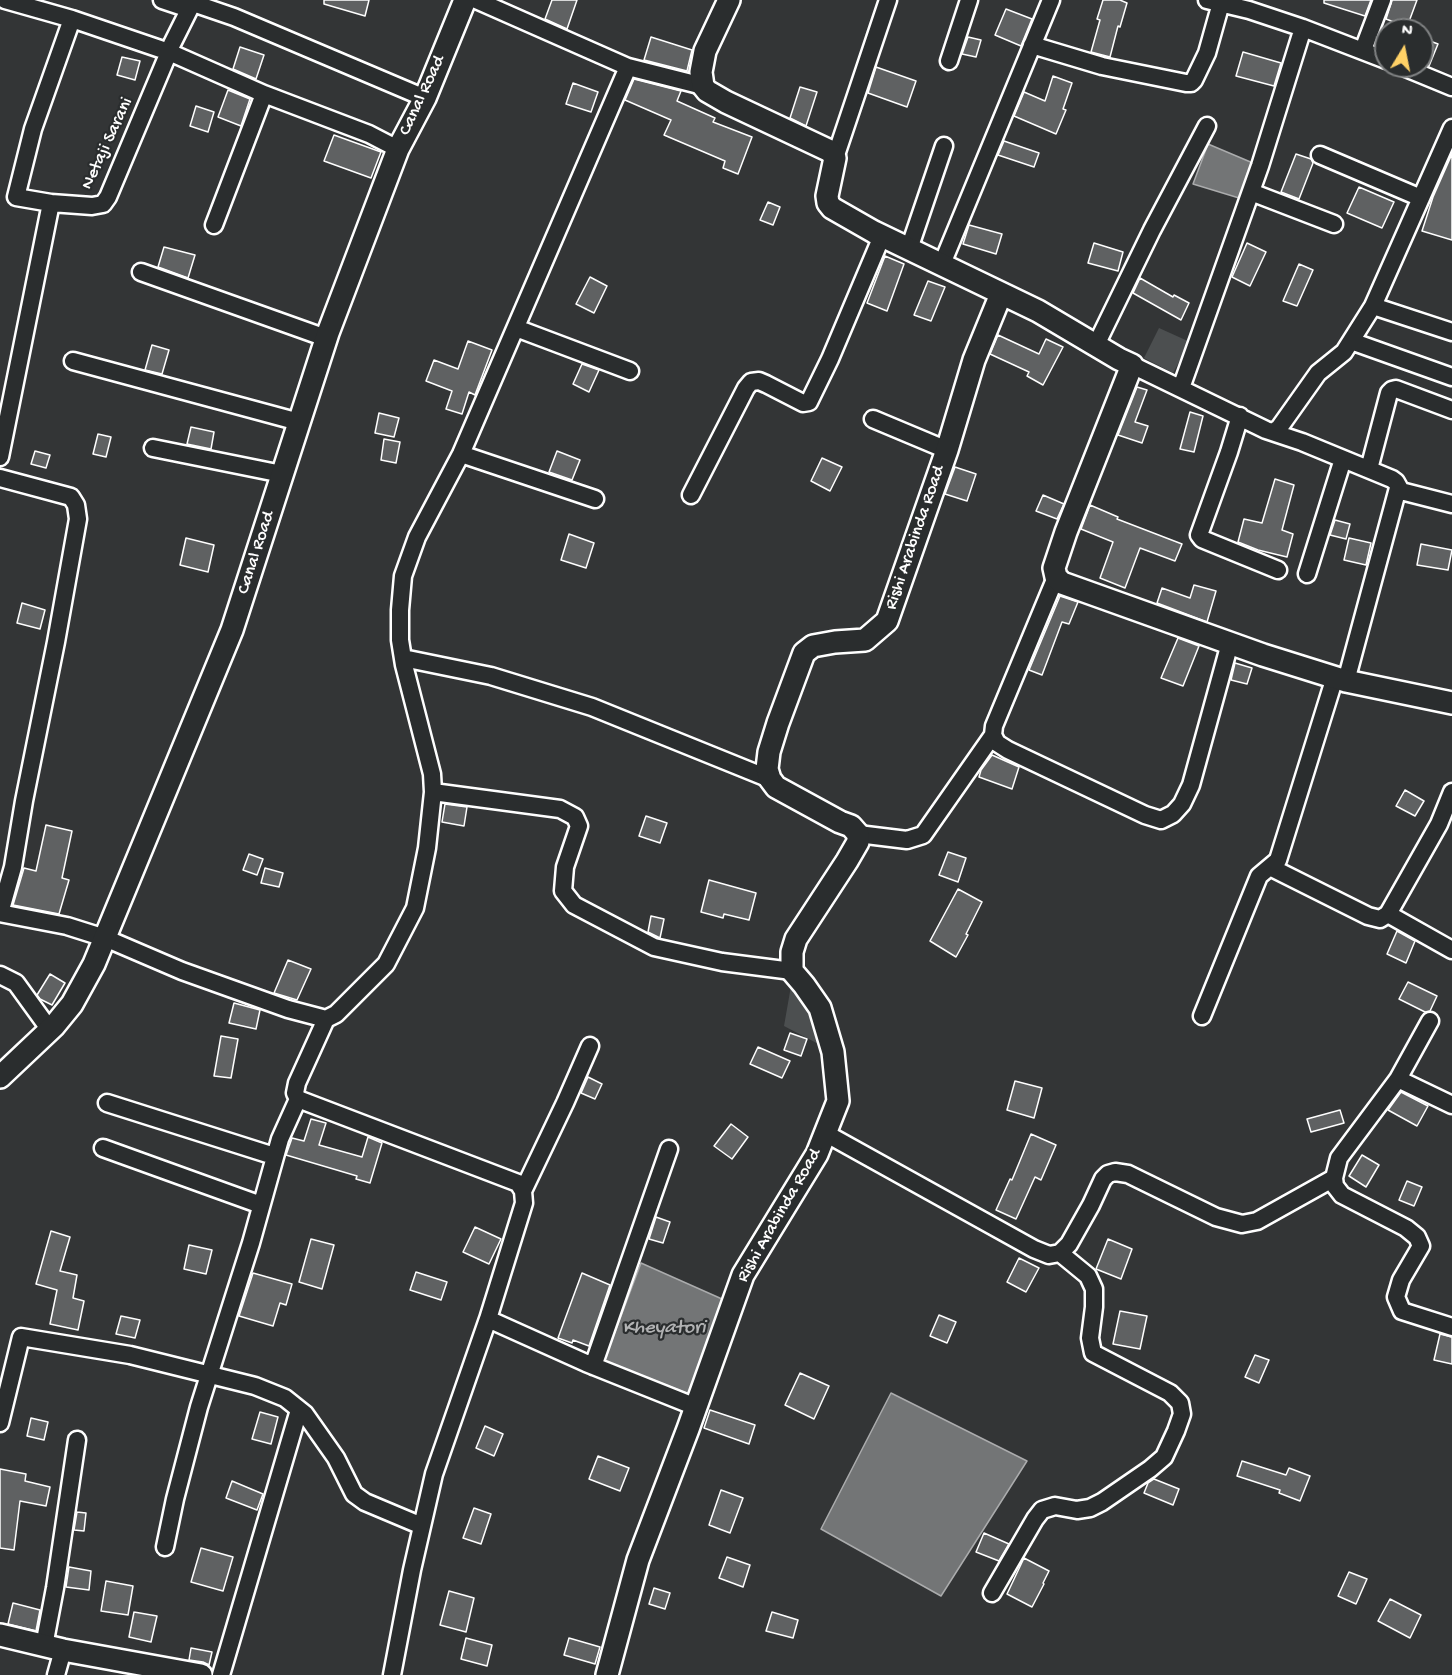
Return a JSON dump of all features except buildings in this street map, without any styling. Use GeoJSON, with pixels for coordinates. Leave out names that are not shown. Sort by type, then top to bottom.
{"type":"FeatureCollection","features":[{"type":"Feature","properties":{"kind":"street"},"geometry":{"type":"LineString","coordinates":[[5,0],[170,52],[264,94],[369,134],[398,149]]}},
{"type":"Feature","properties":{"kind":"street"},"geometry":{"type":"LineString","coordinates":[[162,0],[192,4],[244,22],[425,98]]}},
{"type":"Feature","properties":{"kind":"street"},"geometry":{"type":"LineString","coordinates":[[729,0],[705,51],[701,72],[703,86],[707,91],[726,102],[830,151],[835,158]]}},
{"type":"Feature","properties":{"kind":"street"},"geometry":{"type":"LineString","coordinates":[[888,0],[835,158],[827,196],[832,208],[882,236],[1038,311],[1132,365],[1266,430],[1392,479],[1406,494],[1452,504]]}},
{"type":"Feature","properties":{"kind":"street"},"geometry":{"type":"LineString","coordinates":[[949,61],[969,0]]}},
{"type":"Feature","properties":{"kind":"street"},"geometry":{"type":"LineString","coordinates":[[942,264],[1051,0]]}},
{"type":"Feature","properties":{"kind":"street"},"geometry":{"type":"LineString","coordinates":[[1363,50],[1382,0]]}},
{"type":"Feature","properties":{"kind":"street"},"geometry":{"type":"LineString","coordinates":[[475,1],[628,67],[703,86]]}},
{"type":"Feature","properties":{"kind":"street","name":"Canal Road"},"geometry":{"type":"LineString","coordinates":[[0,1077],[50,1030],[76,997],[110,940],[232,630],[326,338],[398,149],[475,1]]}},
{"type":"Feature","properties":{"kind":"street"},"geometry":{"type":"LineString","coordinates":[[1032,45],[1102,66],[1191,83],[1207,53],[1226,3],[1303,28],[1374,55]]}},
{"type":"Feature","properties":{"kind":"street"},"geometry":{"type":"LineString","coordinates":[[170,52],[192,4]]}},
{"type":"Feature","properties":{"kind":"street"},"geometry":{"type":"LineString","coordinates":[[0,457],[7,390],[51,203],[8,194],[72,20]]}},
{"type":"Feature","properties":{"kind":"street"},"geometry":{"type":"LineString","coordinates":[[1181,388],[1251,192],[1303,28]]}},
{"type":"Feature","properties":{"kind":"street","name":"Netaji Sarani"},"geometry":{"type":"LineString","coordinates":[[51,203],[92,206],[103,204],[113,186],[170,52]]}},
{"type":"Feature","properties":{"kind":"street"},"geometry":{"type":"LineString","coordinates":[[392,1675],[434,1474],[488,1319],[524,1203],[523,1191],[518,1183],[298,1099],[295,1093],[297,1083],[326,1019],[336,1014],[386,964],[415,908],[427,848],[433,792],[432,774],[400,640],[403,576],[417,537],[461,454],[628,67]]}},
{"type":"Feature","properties":{"kind":"street"},"geometry":{"type":"LineString","coordinates":[[1434,77],[1451,83]]}},
{"type":"Feature","properties":{"kind":"street"},"geometry":{"type":"LineString","coordinates":[[214,225],[264,94]]}},
{"type":"Feature","properties":{"kind":"street"},"geometry":{"type":"LineString","coordinates":[[1095,345],[1207,126]]}},
{"type":"Feature","properties":{"kind":"street"},"geometry":{"type":"LineString","coordinates":[[1273,432],[1279,428],[1318,373],[1344,352],[1373,306],[1452,128]]}},
{"type":"Feature","properties":{"kind":"street"},"geometry":{"type":"LineString","coordinates":[[909,249],[944,146]]}},
{"type":"Feature","properties":{"kind":"street"},"geometry":{"type":"LineString","coordinates":[[1320,155],[1421,198]]}},
{"type":"Feature","properties":{"kind":"street"},"geometry":{"type":"LineString","coordinates":[[1251,192],[1335,224]]}},
{"type":"Feature","properties":{"kind":"street"},"geometry":{"type":"LineString","coordinates":[[691,495],[751,382],[759,381],[803,403],[809,402],[882,236]]}},
{"type":"Feature","properties":{"kind":"street"},"geometry":{"type":"LineString","coordinates":[[141,272],[326,338]]}},
{"type":"Feature","properties":{"kind":"street","name":"Rishi Arabinda Road"},"geometry":{"type":"LineString","coordinates":[[770,779],[766,769],[769,752],[804,653],[813,646],[865,640],[887,621],[947,450],[974,360],[1001,294]]}},
{"type":"Feature","properties":{"kind":"street"},"geometry":{"type":"LineString","coordinates":[[1373,306],[1452,332]]}},
{"type":"Feature","properties":{"kind":"street"},"geometry":{"type":"LineString","coordinates":[[516,328],[630,370]]}},
{"type":"Feature","properties":{"kind":"street"},"geometry":{"type":"LineString","coordinates":[[1351,341],[1452,376]]}},
{"type":"Feature","properties":{"kind":"street"},"geometry":{"type":"LineString","coordinates":[[73,361],[299,422]]}},
{"type":"Feature","properties":{"kind":"street"},"geometry":{"type":"LineString","coordinates":[[1132,365],[1054,568],[1056,577],[1062,584],[1230,644],[1341,679],[1452,703]]}},
{"type":"Feature","properties":{"kind":"street"},"geometry":{"type":"LineString","coordinates":[[1369,469],[1389,393],[1392,390],[1396,389],[1452,410]]}},
{"type":"Feature","properties":{"kind":"street"},"geometry":{"type":"LineString","coordinates":[[1240,416],[1199,535],[1202,539],[1278,570]]}},
{"type":"Feature","properties":{"kind":"street"},"geometry":{"type":"LineString","coordinates":[[873,419],[947,450]]}},
{"type":"Feature","properties":{"kind":"street"},"geometry":{"type":"LineString","coordinates":[[153,448],[282,474]]}},
{"type":"Feature","properties":{"kind":"street"},"geometry":{"type":"LineString","coordinates":[[461,454],[595,499]]}},
{"type":"Feature","properties":{"kind":"street"},"geometry":{"type":"LineString","coordinates":[[1307,574],[1343,459]]}},
{"type":"Feature","properties":{"kind":"street"},"geometry":{"type":"LineString","coordinates":[[0,478],[71,497],[76,505],[78,519],[13,867],[0,913],[67,926],[110,940],[214,983],[288,1009],[326,1019]]}},
{"type":"Feature","properties":{"kind":"street"},"geometry":{"type":"LineString","coordinates":[[1202,1016],[1259,876],[1278,861],[1341,679],[1398,488]]}},
{"type":"Feature","properties":{"kind":"street"},"geometry":{"type":"LineString","coordinates":[[403,658],[491,676],[592,706],[770,779],[776,787],[850,826],[858,834],[907,840],[923,835],[993,735],[994,726],[1056,577]]}},
{"type":"Feature","properties":{"kind":"street"},"geometry":{"type":"LineString","coordinates":[[993,735],[997,743],[1008,750],[1145,815],[1161,820],[1173,814],[1182,804],[1191,785],[1230,644]]}},
{"type":"Feature","properties":{"kind":"street"},"geometry":{"type":"LineString","coordinates":[[433,792],[560,808],[575,817],[579,826],[565,867],[563,891],[574,905],[654,948],[722,962],[792,971],[792,952],[796,939],[847,861],[858,842],[858,834]]}},
{"type":"Feature","properties":{"kind":"street"},"geometry":{"type":"LineString","coordinates":[[1270,867],[1368,916],[1380,919],[1388,915],[1446,826],[1452,792]]}},
{"type":"Feature","properties":{"kind":"street"},"geometry":{"type":"LineString","coordinates":[[1388,915],[1452,950]]}},
{"type":"Feature","properties":{"kind":"street","name":"Rishi Arabinda Road"},"geometry":{"type":"LineString","coordinates":[[607,1675],[638,1560],[743,1275],[817,1154],[838,1101],[833,1052],[820,1008],[792,971]]}},
{"type":"Feature","properties":{"kind":"street"},"geometry":{"type":"LineString","coordinates":[[0,975],[16,983],[50,1030]]}},
{"type":"Feature","properties":{"kind":"street"},"geometry":{"type":"LineString","coordinates":[[1430,1020],[1398,1079],[1339,1158],[1334,1178],[1335,1186],[1342,1195],[1406,1228],[1417,1237],[1421,1246],[1401,1280],[1396,1297],[1402,1311],[1452,1328]]}},
{"type":"Feature","properties":{"kind":"street"},"geometry":{"type":"LineString","coordinates":[[523,1191],[590,1046]]}},
{"type":"Feature","properties":{"kind":"street"},"geometry":{"type":"LineString","coordinates":[[1398,1079],[1452,1106]]}},
{"type":"Feature","properties":{"kind":"street"},"geometry":{"type":"LineString","coordinates":[[165,1547],[188,1448],[248,1253],[274,1156],[298,1099]]}},
{"type":"Feature","properties":{"kind":"street"},"geometry":{"type":"LineString","coordinates":[[107,1102],[274,1156]]}},
{"type":"Feature","properties":{"kind":"street"},"geometry":{"type":"LineString","coordinates":[[825,1133],[1034,1249],[1049,1255],[1060,1253],[1069,1244],[1103,1179],[1114,1172],[1128,1174],[1216,1218],[1242,1224],[1257,1221],[1334,1178]]}},
{"type":"Feature","properties":{"kind":"street"},"geometry":{"type":"LineString","coordinates":[[103,1148],[261,1205]]}},
{"type":"Feature","properties":{"kind":"street"},"geometry":{"type":"LineString","coordinates":[[593,1366],[669,1149]]}},
{"type":"Feature","properties":{"kind":"street"},"geometry":{"type":"LineString","coordinates":[[992,1593],[1035,1518],[1042,1510],[1054,1506],[1077,1510],[1090,1508],[1150,1469],[1164,1457],[1182,1414],[1180,1402],[1170,1393],[1093,1353],[1090,1338],[1094,1289],[1088,1276],[1060,1253]]}},
{"type":"Feature","properties":{"kind":"street"},"geometry":{"type":"LineString","coordinates":[[488,1319],[593,1366],[696,1407]]}},
{"type":"Feature","properties":{"kind":"street"},"geometry":{"type":"LineString","coordinates":[[0,1423],[21,1337],[130,1355],[255,1386],[285,1398],[305,1414],[336,1458],[354,1494],[365,1502],[422,1526]]}},
{"type":"Feature","properties":{"kind":"street"},"geometry":{"type":"LineString","coordinates":[[221,1675],[299,1410]]}},
{"type":"Feature","properties":{"kind":"street"},"geometry":{"type":"LineString","coordinates":[[56,1675],[53,1648],[54,1588],[77,1440]]}},
{"type":"Feature","properties":{"kind":"street"},"geometry":{"type":"LineString","coordinates":[[0,1635],[154,1671],[201,1675]]}},
{"type":"Feature","properties":{"kind":"shaded area"},"geometry":{"type":"Polygon","coordinates":[[[1159,328],[1190,342],[1173,373],[1144,358],[1159,328]]]}},
{"type":"Feature","properties":{"kind":"shaded area"},"geometry":{"type":"Polygon","coordinates":[[[804,985],[828,1049],[784,1026],[791,986],[804,985]]]}},
{"type":"Feature","properties":{"kind":"water"},"geometry":{"type":"Polygon","coordinates":[[[1208,144],[1260,166],[1239,198],[1193,184],[1208,144]]]}},
{"type":"Feature","properties":{"kind":"water","name":"Kheyatori"},"geometry":{"type":"Polygon","coordinates":[[[641,1263],[722,1299],[689,1394],[604,1361],[641,1263]]]}},
{"type":"Feature","properties":{"kind":"water"},"geometry":{"type":"Polygon","coordinates":[[[891,1393],[1027,1461],[941,1596],[821,1529],[891,1393]]]}}]}
